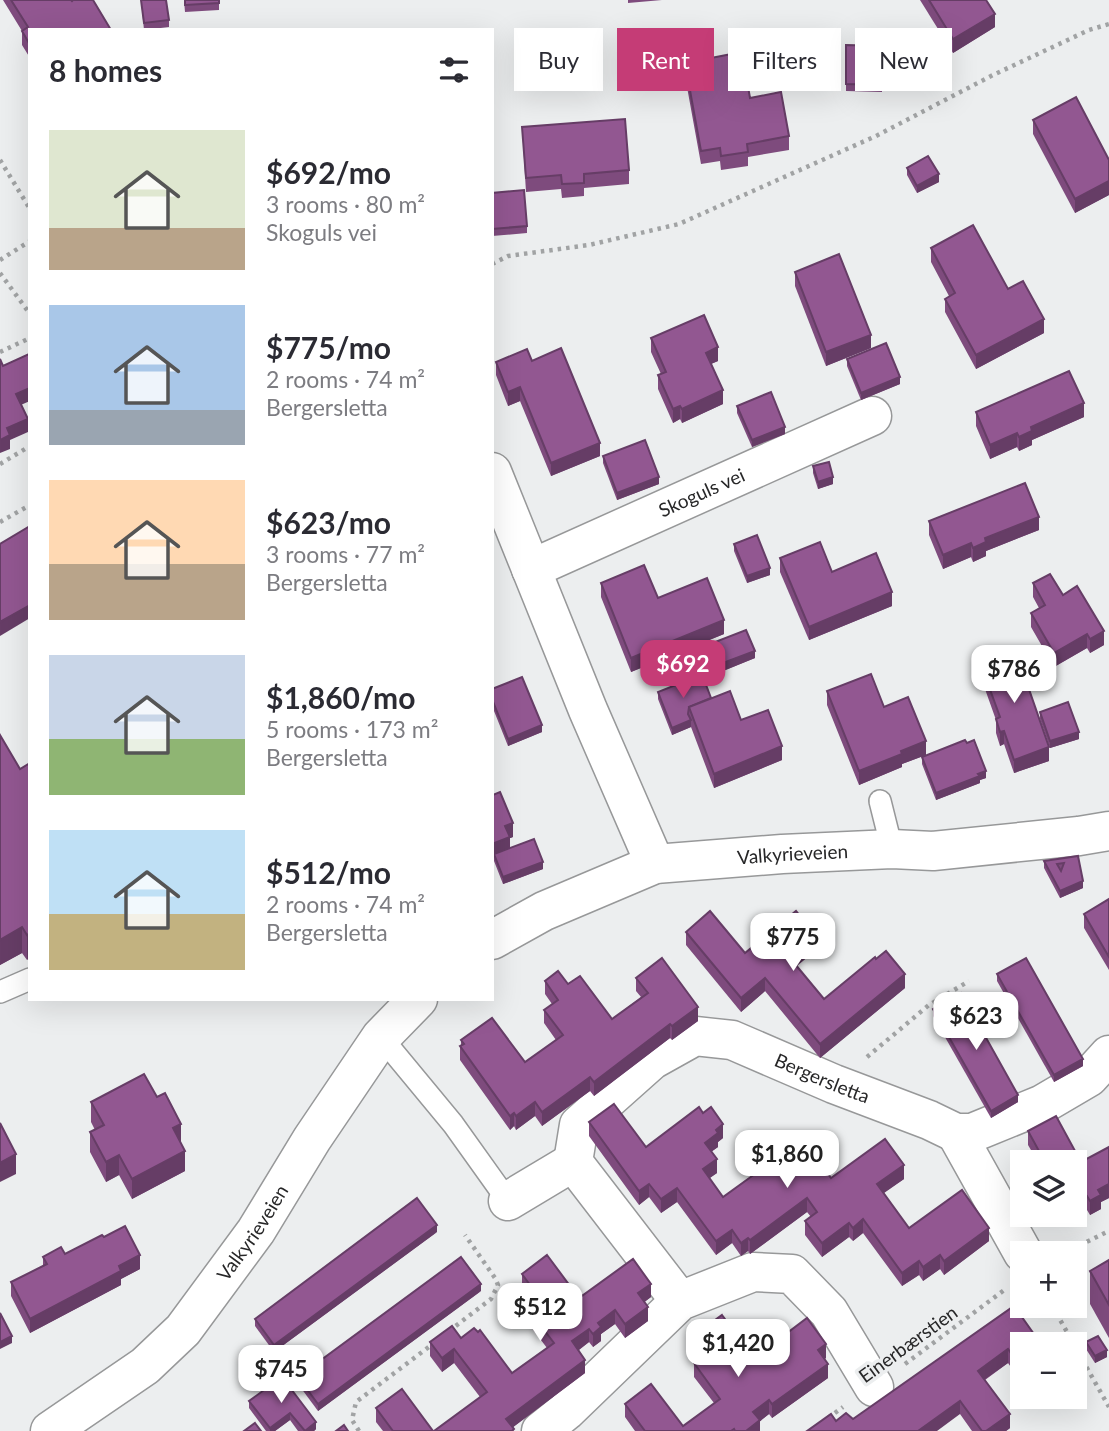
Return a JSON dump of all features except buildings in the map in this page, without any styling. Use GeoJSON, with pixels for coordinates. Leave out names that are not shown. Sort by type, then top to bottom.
{"type":"FeatureCollection","features":[{"type":"Feature","properties":{"kind":"street","name":"Skoguls vei"},"geometry":{"type":"LineString","coordinates":[[531,569],[872,416]]}},
{"type":"Feature","properties":{"kind":"street"},"geometry":{"type":"LineString","coordinates":[[494,477],[588,710],[655,864]]}},
{"type":"Feature","properties":{"kind":"street","name":"Valkyrieveien"},"geometry":{"type":"LineString","coordinates":[[494,939],[544,911],[655,864],[782,854],[892,849],[933,851],[1109,831]]}},
{"type":"Feature","properties":{"kind":"street","name":"Valkyrieveien"},"geometry":{"type":"LineString","coordinates":[[50,1431],[145,1366],[183,1330],[256,1231],[312,1139],[381,1037],[416,1001]]}},
{"type":"Feature","properties":{"kind":"street","name":"Bergersletta"},"geometry":{"type":"LineString","coordinates":[[573,1162],[579,1125],[652,1060],[695,1036],[732,1040],[956,1133]]}},
{"type":"Feature","properties":{"kind":"street"},"geometry":{"type":"LineString","coordinates":[[1010,1253],[956,1133],[972,1133],[1043,1104],[1089,1077],[1109,1055]]}},
{"type":"Feature","properties":{"kind":"street"},"geometry":{"type":"LineString","coordinates":[[508,1201],[573,1162],[680,1301]]}},
{"type":"Feature","properties":{"kind":"street"},"geometry":{"type":"LineString","coordinates":[[541,1431],[566,1411],[680,1301],[753,1272],[792,1274],[829,1312],[874,1387]]}},
{"type":"Feature","properties":{"kind":"lane"},"geometry":{"type":"LineString","coordinates":[[880,801],[892,849]]}},
{"type":"Feature","properties":{"kind":"lane"},"geometry":{"type":"LineString","coordinates":[[0,992],[28,980]]}},
{"type":"Feature","properties":{"kind":"lane"},"geometry":{"type":"LineString","coordinates":[[381,1037],[453,1124],[508,1201]]}},
{"type":"Feature","properties":{"kind":"path"},"geometry":{"type":"LineString","coordinates":[[494,263],[508,256],[589,244],[679,224],[864,142],[993,75],[1089,30],[1109,24]]}},
{"type":"Feature","properties":{"kind":"path"},"geometry":{"type":"LineString","coordinates":[[0,159],[28,206]]}},
{"type":"Feature","properties":{"kind":"path"},"geometry":{"type":"LineString","coordinates":[[0,260],[28,242]]}},
{"type":"Feature","properties":{"kind":"path"},"geometry":{"type":"LineString","coordinates":[[0,273],[28,311]]}},
{"type":"Feature","properties":{"kind":"path"},"geometry":{"type":"LineString","coordinates":[[0,352],[28,339]]}},
{"type":"Feature","properties":{"kind":"path"},"geometry":{"type":"LineString","coordinates":[[0,464],[28,447]]}},
{"type":"Feature","properties":{"kind":"path"},"geometry":{"type":"LineString","coordinates":[[0,522],[28,506]]}},
{"type":"Feature","properties":{"kind":"path"},"geometry":{"type":"LineString","coordinates":[[834,1084],[929,1005],[969,981]]}},
{"type":"Feature","properties":{"kind":"path"},"geometry":{"type":"LineString","coordinates":[[1087,1242],[1109,1231]]}},
{"type":"Feature","properties":{"kind":"path"},"geometry":{"type":"LineString","coordinates":[[359,1431],[352,1420],[356,1402],[491,1299],[498,1285],[465,1235]]}},
{"type":"Feature","properties":{"kind":"path","name":"Einerbærstien"},"geometry":{"type":"LineString","coordinates":[[820,1424],[874,1387],[1010,1275]]}},
{"type":"Feature","properties":{"kind":"path"},"geometry":{"type":"LineString","coordinates":[[1087,1368],[1109,1407]]}}]}
